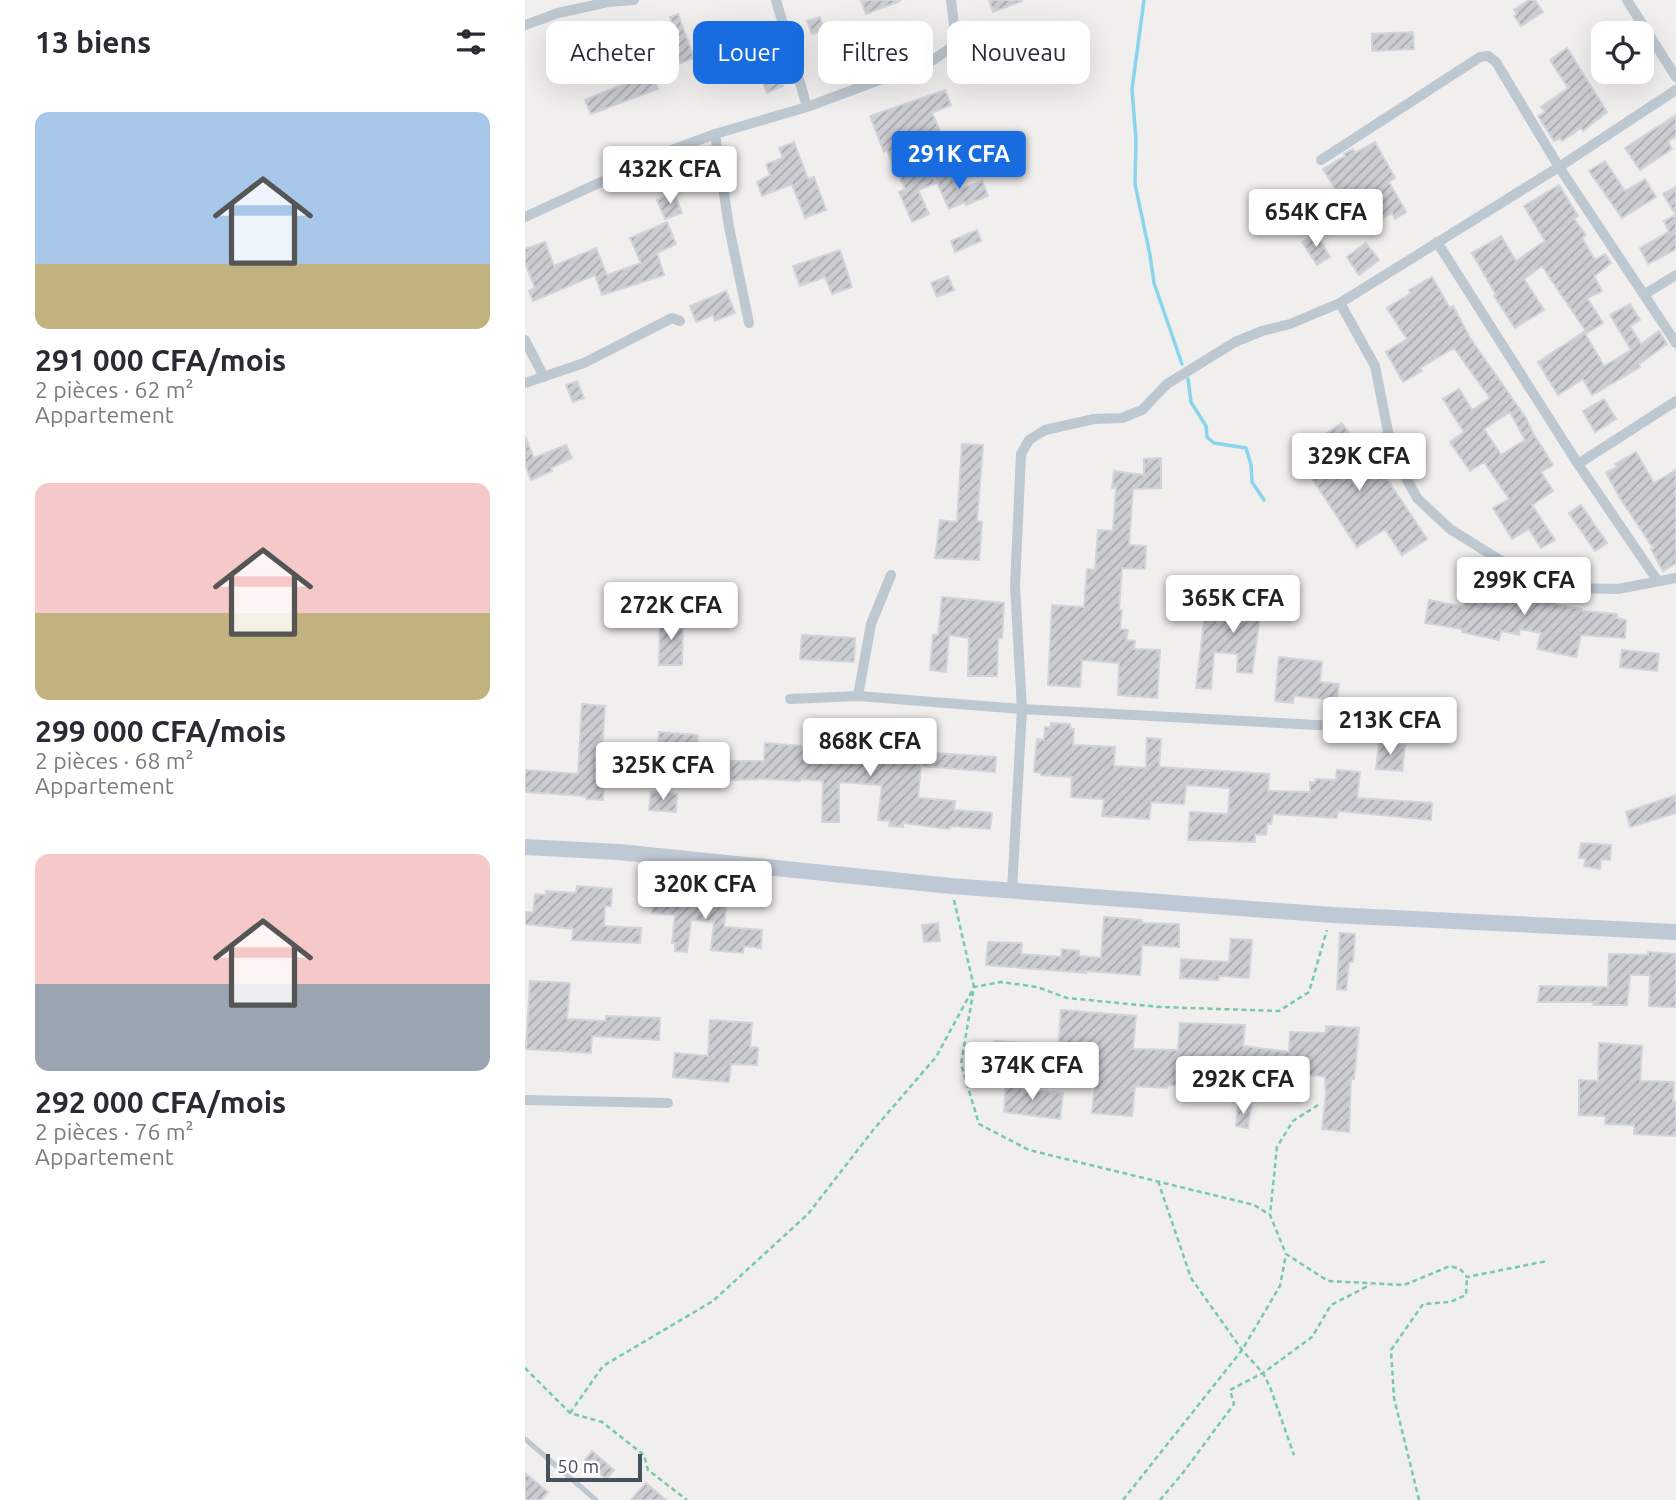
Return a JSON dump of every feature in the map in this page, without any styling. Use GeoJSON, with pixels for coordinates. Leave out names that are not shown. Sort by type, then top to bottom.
{"type":"FeatureCollection","features":[{"type":"Feature","properties":{"kind":"street"},"geometry":{"type":"LineString","coordinates":[[525,25],[558,13],[634,0]]}},
{"type":"Feature","properties":{"kind":"street"},"geometry":{"type":"LineString","coordinates":[[776,0],[807,107]]}},
{"type":"Feature","properties":{"kind":"street"},"geometry":{"type":"LineString","coordinates":[[525,217],[664,153],[715,134],[807,107],[933,60],[952,47],[955,33],[951,0]]}},
{"type":"Feature","properties":{"kind":"street"},"geometry":{"type":"LineString","coordinates":[[1626,0],[1676,77]]}},
{"type":"Feature","properties":{"kind":"street"},"geometry":{"type":"LineString","coordinates":[[1321,160],[1480,57],[1488,56],[1496,62],[1559,167],[1676,343]]}},
{"type":"Feature","properties":{"kind":"street"},"geometry":{"type":"LineString","coordinates":[[1012,890],[1022,709],[1014,559],[1021,454],[1029,440],[1045,430],[1094,419],[1122,418],[1142,411],[1167,384],[1235,342],[1290,324],[1340,303],[1559,167],[1676,90]]}},
{"type":"Feature","properties":{"kind":"street"},"geometry":{"type":"LineString","coordinates":[[715,134],[729,227],[749,323]]}},
{"type":"Feature","properties":{"kind":"street"},"geometry":{"type":"LineString","coordinates":[[1437,242],[1577,464],[1657,580]]}},
{"type":"Feature","properties":{"kind":"street"},"geometry":{"type":"LineString","coordinates":[[1645,294],[1676,275]]}},
{"type":"Feature","properties":{"kind":"street"},"geometry":{"type":"LineString","coordinates":[[1340,303],[1374,366],[1392,452],[1417,498],[1450,529],[1511,567],[1576,588],[1618,589],[1676,578]]}},
{"type":"Feature","properties":{"kind":"street"},"geometry":{"type":"LineString","coordinates":[[525,383],[584,363],[672,318],[681,321]]}},
{"type":"Feature","properties":{"kind":"street"},"geometry":{"type":"LineString","coordinates":[[525,340],[544,377]]}},
{"type":"Feature","properties":{"kind":"street"},"geometry":{"type":"LineString","coordinates":[[1577,464],[1676,401]]}},
{"type":"Feature","properties":{"kind":"street"},"geometry":{"type":"LineString","coordinates":[[858,696],[871,624],[891,575]]}},
{"type":"Feature","properties":{"kind":"street"},"geometry":{"type":"LineString","coordinates":[[790,699],[858,696],[1022,709],[1354,727]]}},
{"type":"Feature","properties":{"kind":"street"},"geometry":{"type":"LineString","coordinates":[[525,847],[619,852],[951,886],[1332,915],[1676,932]]}},
{"type":"Feature","properties":{"kind":"street"},"geometry":{"type":"LineString","coordinates":[[525,1100],[668,1103]]}},
{"type":"Feature","properties":{"kind":"lane"},"geometry":{"type":"LineString","coordinates":[[525,1438],[596,1500]]}},
{"type":"Feature","properties":{"kind":"path"},"geometry":{"type":"LineString","coordinates":[[951,886],[974,987],[961,1064],[979,1124],[1029,1150],[1254,1205],[1270,1214]]}},
{"type":"Feature","properties":{"kind":"path"},"geometry":{"type":"LineString","coordinates":[[974,987],[1002,982],[1037,987],[1067,998],[1160,1007],[1279,1011],[1309,992],[1332,915]]}},
{"type":"Feature","properties":{"kind":"path"},"geometry":{"type":"LineString","coordinates":[[570,1413],[603,1366],[713,1301],[808,1214],[874,1129],[936,1057],[974,987]]}},
{"type":"Feature","properties":{"kind":"path"},"geometry":{"type":"LineString","coordinates":[[1123,1500],[1242,1350],[1280,1286],[1286,1254],[1270,1214],[1277,1147],[1293,1121],[1318,1105]]}},
{"type":"Feature","properties":{"kind":"path"},"geometry":{"type":"LineString","coordinates":[[1158,1181],[1191,1278],[1242,1350],[1263,1373],[1294,1455]]}},
{"type":"Feature","properties":{"kind":"path"},"geometry":{"type":"LineString","coordinates":[[1286,1254],[1328,1281],[1404,1285],[1450,1266],[1460,1269],[1467,1277],[1466,1295],[1450,1302],[1423,1304],[1391,1350],[1394,1398],[1419,1500]]}},
{"type":"Feature","properties":{"kind":"path"},"geometry":{"type":"LineString","coordinates":[[1467,1277],[1547,1261]]}},
{"type":"Feature","properties":{"kind":"path"},"geometry":{"type":"LineString","coordinates":[[1160,1500],[1234,1404],[1230,1390],[1263,1373],[1312,1337],[1331,1305],[1373,1283]]}},
{"type":"Feature","properties":{"kind":"path"},"geometry":{"type":"LineString","coordinates":[[525,1368],[570,1413],[602,1422],[644,1455],[648,1470],[687,1500]]}},
{"type":"Feature","properties":{"kind":"building"},"geometry":{"type":"Polygon","coordinates":[[[861,0],[900,0],[900,1],[866,14],[861,0]]]}},
{"type":"Feature","properties":{"kind":"building"},"geometry":{"type":"Polygon","coordinates":[[[989,0],[1022,0],[1022,1],[993,12],[989,0]]]}},
{"type":"Feature","properties":{"kind":"building"},"geometry":{"type":"Polygon","coordinates":[[[1529,0],[1535,0],[1543,12],[1521,26],[1514,16],[1517,14],[1514,10],[1529,0]]]}},
{"type":"Feature","properties":{"kind":"building"},"geometry":{"type":"Polygon","coordinates":[[[678,14],[693,55],[693,58],[679,64],[679,21],[671,21],[670,17],[678,14]]]}},
{"type":"Feature","properties":{"kind":"building"},"geometry":{"type":"Polygon","coordinates":[[[820,17],[818,32],[812,34],[807,21],[820,17]]]}},
{"type":"Feature","properties":{"kind":"building"},"geometry":{"type":"Polygon","coordinates":[[[1413,32],[1414,49],[1372,51],[1372,34],[1413,32]]]}},
{"type":"Feature","properties":{"kind":"building"},"geometry":{"type":"Polygon","coordinates":[[[1567,48],[1607,112],[1583,131],[1581,128],[1562,141],[1560,138],[1554,141],[1538,116],[1545,112],[1541,107],[1568,88],[1550,60],[1567,48]]]}},
{"type":"Feature","properties":{"kind":"building"},"geometry":{"type":"Polygon","coordinates":[[[623,84],[656,84],[658,89],[591,114],[585,100],[623,84]]]}},
{"type":"Feature","properties":{"kind":"building"},"geometry":{"type":"Polygon","coordinates":[[[763,84],[782,84],[783,86],[767,93],[763,84]]]}},
{"type":"Feature","properties":{"kind":"building"},"geometry":{"type":"Polygon","coordinates":[[[945,90],[951,105],[932,113],[940,131],[902,146],[915,175],[929,169],[936,183],[918,190],[929,214],[912,222],[899,192],[905,189],[887,150],[884,152],[870,116],[945,90]]]}},
{"type":"Feature","properties":{"kind":"building"},"geometry":{"type":"Polygon","coordinates":[[[1676,115],[1676,136],[1668,142],[1672,149],[1640,170],[1625,148],[1676,115]]]}},
{"type":"Feature","properties":{"kind":"building"},"geometry":{"type":"Polygon","coordinates":[[[794,142],[808,179],[814,177],[826,210],[805,218],[792,184],[762,196],[757,182],[770,175],[766,164],[783,158],[779,148],[794,142]]]}},
{"type":"Feature","properties":{"kind":"building"},"geometry":{"type":"Polygon","coordinates":[[[1375,142],[1395,178],[1389,182],[1406,212],[1395,219],[1392,213],[1361,231],[1323,169],[1353,149],[1355,153],[1375,142]]]}},
{"type":"Feature","properties":{"kind":"building"},"geometry":{"type":"Polygon","coordinates":[[[1605,161],[1625,191],[1645,179],[1656,197],[1622,218],[1589,171],[1605,161]]]}},
{"type":"Feature","properties":{"kind":"building"},"geometry":{"type":"Polygon","coordinates":[[[949,169],[958,190],[982,181],[988,196],[949,209],[934,176],[949,169]]]}},
{"type":"Feature","properties":{"kind":"building"},"geometry":{"type":"Polygon","coordinates":[[[1559,185],[1578,216],[1574,219],[1586,235],[1582,238],[1595,260],[1605,254],[1611,263],[1594,276],[1602,291],[1587,298],[1603,323],[1587,333],[1542,266],[1524,279],[1544,310],[1515,328],[1494,296],[1496,295],[1472,253],[1501,236],[1516,261],[1545,241],[1524,206],[1559,185]]]}},
{"type":"Feature","properties":{"kind":"building"},"geometry":{"type":"Polygon","coordinates":[[[1676,187],[1676,215],[1663,194],[1676,187]]]}},
{"type":"Feature","properties":{"kind":"building"},"geometry":{"type":"Polygon","coordinates":[[[674,193],[682,213],[665,219],[657,200],[674,193]]]}},
{"type":"Feature","properties":{"kind":"building"},"geometry":{"type":"Polygon","coordinates":[[[1676,215],[1676,249],[1648,264],[1640,248],[1669,232],[1664,221],[1676,215]]]}},
{"type":"Feature","properties":{"kind":"building"},"geometry":{"type":"Polygon","coordinates":[[[667,222],[676,244],[657,253],[664,275],[602,295],[595,275],[533,301],[529,291],[535,288],[525,263],[525,249],[545,242],[554,266],[596,248],[607,275],[641,263],[630,238],[667,222]]]}},
{"type":"Feature","properties":{"kind":"building"},"geometry":{"type":"Polygon","coordinates":[[[977,230],[981,241],[955,252],[951,241],[977,230]]]}},
{"type":"Feature","properties":{"kind":"building"},"geometry":{"type":"Polygon","coordinates":[[[1316,234],[1330,257],[1317,265],[1302,242],[1316,234]]]}},
{"type":"Feature","properties":{"kind":"building"},"geometry":{"type":"Polygon","coordinates":[[[1366,243],[1379,260],[1359,275],[1347,257],[1366,243]]]}},
{"type":"Feature","properties":{"kind":"building"},"geometry":{"type":"Polygon","coordinates":[[[840,250],[852,287],[832,294],[825,277],[800,286],[793,266],[840,250]]]}},
{"type":"Feature","properties":{"kind":"building"},"geometry":{"type":"Polygon","coordinates":[[[948,276],[954,290],[937,297],[931,283],[948,276]]]}},
{"type":"Feature","properties":{"kind":"building"},"geometry":{"type":"Polygon","coordinates":[[[1432,277],[1450,308],[1453,306],[1470,338],[1526,418],[1553,465],[1541,472],[1553,491],[1532,505],[1555,540],[1541,548],[1529,529],[1512,539],[1493,508],[1509,499],[1484,462],[1470,471],[1450,442],[1464,432],[1443,399],[1459,389],[1472,410],[1490,398],[1454,348],[1420,368],[1422,371],[1403,382],[1386,352],[1407,339],[1387,308],[1411,293],[1409,290],[1432,277]],[[1510,412],[1484,429],[1501,455],[1525,440],[1510,412]]]}},
{"type":"Feature","properties":{"kind":"building"},"geometry":{"type":"Polygon","coordinates":[[[726,291],[735,313],[715,321],[713,315],[696,322],[690,306],[726,291]]]}},
{"type":"Feature","properties":{"kind":"building"},"geometry":{"type":"Polygon","coordinates":[[[1630,304],[1640,320],[1630,326],[1641,344],[1659,331],[1667,344],[1639,364],[1640,367],[1592,395],[1583,379],[1558,395],[1538,362],[1584,332],[1604,366],[1631,350],[1610,315],[1630,304]]]}},
{"type":"Feature","properties":{"kind":"building"},"geometry":{"type":"Polygon","coordinates":[[[577,381],[584,398],[573,402],[566,385],[577,381]]]}},
{"type":"Feature","properties":{"kind":"building"},"geometry":{"type":"Polygon","coordinates":[[[1604,399],[1616,419],[1595,432],[1583,411],[1604,399]]]}},
{"type":"Feature","properties":{"kind":"building"},"geometry":{"type":"Polygon","coordinates":[[[1342,423],[1363,454],[1343,467],[1356,487],[1381,470],[1427,539],[1402,555],[1385,529],[1357,547],[1296,454],[1342,423]]]}},
{"type":"Feature","properties":{"kind":"building"},"geometry":{"type":"Polygon","coordinates":[[[525,436],[534,458],[566,445],[572,458],[531,480],[525,464],[525,436]]]}},
{"type":"Feature","properties":{"kind":"building"},"geometry":{"type":"Polygon","coordinates":[[[962,444],[983,445],[977,521],[982,522],[979,560],[935,558],[940,520],[957,522],[962,444]]]}},
{"type":"Feature","properties":{"kind":"building"},"geometry":{"type":"Polygon","coordinates":[[[1636,452],[1654,483],[1676,470],[1676,563],[1663,571],[1651,549],[1653,548],[1606,473],[1617,467],[1615,464],[1636,452]]]}},
{"type":"Feature","properties":{"kind":"building"},"geometry":{"type":"Polygon","coordinates":[[[1161,458],[1161,488],[1133,489],[1129,545],[1146,546],[1145,569],[1122,568],[1119,610],[1122,610],[1120,629],[1128,630],[1126,640],[1135,641],[1134,649],[1160,650],[1157,698],[1118,695],[1119,663],[1082,660],[1080,687],[1048,685],[1052,605],[1084,607],[1087,569],[1095,570],[1098,530],[1113,531],[1116,488],[1112,488],[1114,471],[1144,475],[1144,459],[1161,458]]]}},
{"type":"Feature","properties":{"kind":"building"},"geometry":{"type":"Polygon","coordinates":[[[1581,505],[1607,543],[1595,551],[1569,513],[1581,505]]]}},
{"type":"Feature","properties":{"kind":"building"},"geometry":{"type":"Polygon","coordinates":[[[1469,575],[1480,576],[1479,582],[1556,598],[1555,604],[1582,611],[1617,614],[1617,618],[1626,620],[1625,638],[1581,635],[1576,657],[1537,649],[1541,633],[1520,629],[1519,635],[1501,631],[1499,640],[1462,632],[1462,629],[1425,623],[1429,600],[1464,607],[1469,575]]]}},
{"type":"Feature","properties":{"kind":"building"},"geometry":{"type":"Polygon","coordinates":[[[1249,576],[1265,578],[1263,616],[1260,616],[1252,673],[1237,672],[1238,654],[1214,652],[1211,689],[1196,688],[1205,614],[1232,617],[1234,609],[1247,611],[1249,576]]]}},
{"type":"Feature","properties":{"kind":"building"},"geometry":{"type":"Polygon","coordinates":[[[942,597],[1004,603],[1002,638],[998,638],[997,676],[968,676],[969,638],[949,635],[946,672],[930,670],[933,635],[938,635],[942,597]]]}},
{"type":"Feature","properties":{"kind":"building"},"geometry":{"type":"Polygon","coordinates":[[[660,620],[683,620],[682,665],[659,665],[660,620]]]}},
{"type":"Feature","properties":{"kind":"building"},"geometry":{"type":"Polygon","coordinates":[[[802,635],[855,638],[854,662],[800,659],[802,635]]]}},
{"type":"Feature","properties":{"kind":"building"},"geometry":{"type":"Polygon","coordinates":[[[1622,650],[1659,654],[1657,671],[1620,667],[1622,650]]]}},
{"type":"Feature","properties":{"kind":"building"},"geometry":{"type":"Polygon","coordinates":[[[1279,657],[1322,662],[1320,682],[1339,684],[1337,700],[1294,696],[1293,703],[1275,701],[1279,657]]]}},
{"type":"Feature","properties":{"kind":"building"},"geometry":{"type":"Polygon","coordinates":[[[582,704],[605,706],[600,780],[604,781],[603,800],[586,799],[586,796],[525,792],[525,770],[578,774],[582,704]]]}},
{"type":"Feature","properties":{"kind":"building"},"geometry":{"type":"Polygon","coordinates":[[[1051,723],[1070,724],[1070,728],[1074,729],[1073,745],[1115,747],[1114,766],[1146,768],[1147,738],[1161,739],[1159,767],[1269,774],[1268,791],[1310,792],[1310,782],[1315,783],[1316,779],[1336,780],[1337,770],[1360,772],[1357,798],[1432,803],[1431,820],[1338,811],[1337,818],[1273,814],[1271,824],[1267,823],[1266,835],[1255,834],[1255,842],[1188,840],[1190,812],[1228,814],[1230,788],[1186,785],[1184,804],[1151,802],[1149,819],[1102,816],[1104,799],[1071,797],[1072,777],[1034,772],[1037,739],[1044,740],[1045,727],[1051,727],[1051,723]]]}},
{"type":"Feature","properties":{"kind":"building"},"geometry":{"type":"Polygon","coordinates":[[[832,729],[842,729],[842,740],[902,746],[901,751],[996,757],[995,772],[921,766],[918,798],[955,801],[954,810],[992,813],[990,829],[950,826],[949,829],[903,823],[903,827],[889,826],[890,821],[878,820],[882,785],[839,782],[839,822],[822,822],[823,781],[730,780],[730,761],[764,761],[765,743],[830,748],[832,729]]]}},
{"type":"Feature","properties":{"kind":"building"},"geometry":{"type":"Polygon","coordinates":[[[659,732],[698,735],[696,758],[690,757],[689,774],[651,771],[652,755],[658,755],[659,732]]]}},
{"type":"Feature","properties":{"kind":"building"},"geometry":{"type":"Polygon","coordinates":[[[1379,743],[1405,746],[1402,771],[1376,769],[1379,743]]]}},
{"type":"Feature","properties":{"kind":"building"},"geometry":{"type":"Polygon","coordinates":[[[651,792],[677,794],[676,812],[649,810],[651,792]]]}},
{"type":"Feature","properties":{"kind":"building"},"geometry":{"type":"Polygon","coordinates":[[[1676,795],[1676,813],[1630,827],[1626,812],[1676,795]]]}},
{"type":"Feature","properties":{"kind":"building"},"geometry":{"type":"Polygon","coordinates":[[[1581,843],[1611,845],[1610,860],[1601,859],[1600,869],[1584,866],[1586,858],[1579,858],[1581,843]]]}},
{"type":"Feature","properties":{"kind":"building"},"geometry":{"type":"Polygon","coordinates":[[[577,886],[612,889],[611,906],[605,906],[604,926],[641,928],[640,943],[572,940],[573,929],[525,924],[525,912],[533,913],[535,894],[546,895],[546,891],[576,893],[577,886]]]}},
{"type":"Feature","properties":{"kind":"building"},"geometry":{"type":"Polygon","coordinates":[[[691,886],[702,888],[701,895],[727,897],[724,927],[762,930],[761,948],[744,946],[743,953],[711,950],[714,922],[691,920],[687,952],[675,951],[675,943],[672,943],[675,915],[652,913],[654,894],[690,897],[691,886]]]}},
{"type":"Feature","properties":{"kind":"building"},"geometry":{"type":"Polygon","coordinates":[[[1104,917],[1142,920],[1142,923],[1179,924],[1179,947],[1142,945],[1140,975],[986,965],[988,942],[1022,943],[1021,954],[1061,957],[1062,949],[1079,951],[1079,956],[1101,958],[1104,917]]]}},
{"type":"Feature","properties":{"kind":"building"},"geometry":{"type":"Polygon","coordinates":[[[938,923],[940,941],[924,942],[922,925],[938,923]]]}},
{"type":"Feature","properties":{"kind":"building"},"geometry":{"type":"Polygon","coordinates":[[[1340,933],[1355,934],[1353,962],[1349,962],[1346,990],[1337,989],[1340,933]]]}},
{"type":"Feature","properties":{"kind":"building"},"geometry":{"type":"Polygon","coordinates":[[[1231,939],[1252,940],[1249,978],[1180,978],[1181,959],[1229,962],[1231,939]]]}},
{"type":"Feature","properties":{"kind":"building"},"geometry":{"type":"Polygon","coordinates":[[[1648,952],[1676,954],[1676,1007],[1649,1006],[1650,975],[1630,975],[1627,1005],[1538,1002],[1540,986],[1608,987],[1609,954],[1648,955],[1648,952]]]}},
{"type":"Feature","properties":{"kind":"building"},"geometry":{"type":"Polygon","coordinates":[[[530,981],[570,983],[567,1019],[606,1021],[606,1016],[660,1018],[659,1040],[592,1036],[591,1053],[526,1049],[530,981]]]}},
{"type":"Feature","properties":{"kind":"building"},"geometry":{"type":"Polygon","coordinates":[[[1061,1010],[1136,1016],[1133,1049],[1178,1050],[1180,1023],[1245,1025],[1243,1046],[1289,1052],[1290,1032],[1326,1033],[1326,1026],[1359,1028],[1354,1079],[1351,1079],[1349,1132],[1322,1129],[1326,1094],[1323,1076],[1286,1074],[1285,1097],[1249,1095],[1250,1083],[1208,1082],[1208,1087],[1135,1086],[1132,1116],[1092,1113],[1097,1063],[1095,1057],[1058,1055],[1061,1010]]]}},
{"type":"Feature","properties":{"kind":"building"},"geometry":{"type":"Polygon","coordinates":[[[710,1020],[752,1023],[750,1047],[758,1048],[757,1065],[731,1064],[729,1082],[673,1077],[675,1053],[708,1056],[710,1020]]]}},
{"type":"Feature","properties":{"kind":"building"},"geometry":{"type":"Polygon","coordinates":[[[995,1041],[1057,1045],[1056,1061],[994,1057],[995,1041]]]}},
{"type":"Feature","properties":{"kind":"building"},"geometry":{"type":"Polygon","coordinates":[[[1599,1043],[1642,1046],[1640,1081],[1674,1082],[1676,1136],[1634,1134],[1634,1125],[1605,1124],[1606,1116],[1579,1115],[1579,1080],[1598,1081],[1599,1043]]]}},
{"type":"Feature","properties":{"kind":"building"},"geometry":{"type":"Polygon","coordinates":[[[1006,1081],[1023,1082],[1022,1090],[1063,1093],[1060,1119],[1004,1112],[1006,1081]]]}},
{"type":"Feature","properties":{"kind":"building"},"geometry":{"type":"Polygon","coordinates":[[[1238,1105],[1251,1106],[1248,1128],[1236,1126],[1238,1105]]]}},
{"type":"Feature","properties":{"kind":"building"},"geometry":{"type":"Polygon","coordinates":[[[592,1451],[614,1470],[606,1479],[584,1461],[592,1451]]]}},
{"type":"Feature","properties":{"kind":"building"},"geometry":{"type":"Polygon","coordinates":[[[525,1473],[548,1492],[541,1500],[525,1500],[525,1473]]]}},
{"type":"Feature","properties":{"kind":"building"},"geometry":{"type":"Polygon","coordinates":[[[646,1483],[666,1500],[631,1500],[646,1483]]]}},
{"type":"Feature","properties":{"kind":"waterway"},"geometry":{"type":"LineString","coordinates":[[1144,0],[1132,89],[1136,140],[1135,184],[1154,283],[1182,364]]}},
{"type":"Feature","properties":{"kind":"waterway"},"geometry":{"type":"LineString","coordinates":[[1188,379],[1191,402],[1206,426],[1207,437],[1214,443],[1246,448],[1252,482],[1264,500]]}}]}
